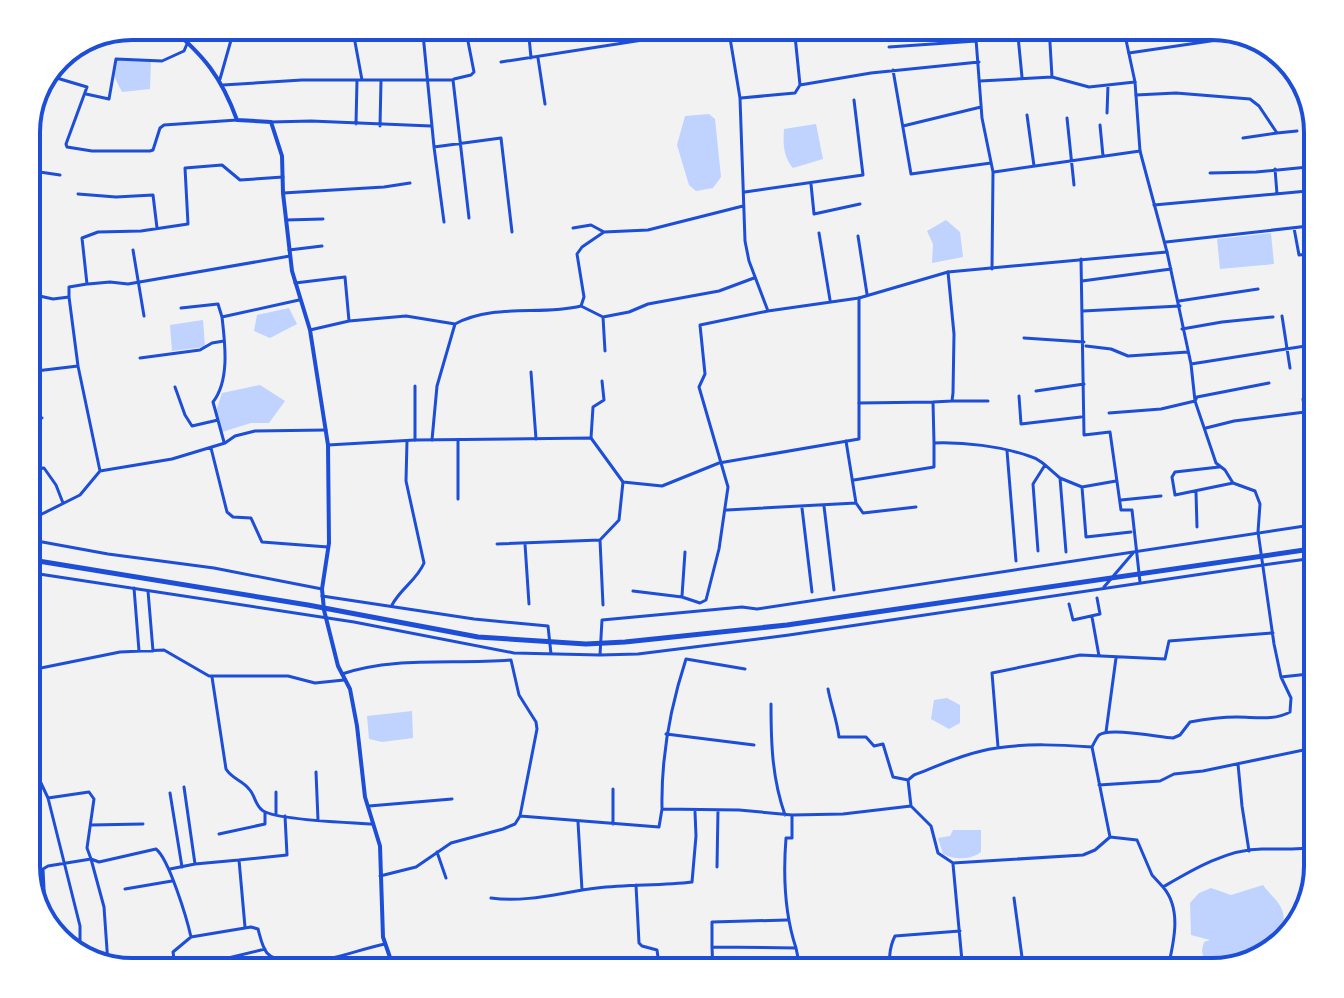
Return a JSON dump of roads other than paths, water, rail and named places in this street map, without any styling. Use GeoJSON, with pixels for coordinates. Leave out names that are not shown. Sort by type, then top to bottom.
{"type":"FeatureCollection","features":[{"type":"Feature","properties":{"kind":"highway"},"geometry":{"type":"LineString","coordinates":[[40,561],[308,605],[478,637],[586,644],[787,625],[1304,550]]}},
{"type":"Feature","properties":{"kind":"main road"},"geometry":{"type":"LineString","coordinates":[[188,41],[220,79],[237,120],[271,122],[281,147],[289,250],[299,300],[310,330],[328,445],[328,547],[322,602],[343,677],[350,689],[365,797],[380,846],[381,924],[390,958]]}},
{"type":"Feature","properties":{"kind":"street"},"geometry":{"type":"LineString","coordinates":[[220,79],[231,40]]}},
{"type":"Feature","properties":{"kind":"street"},"geometry":{"type":"LineString","coordinates":[[354,40],[359,80],[356,124]]}},
{"type":"Feature","properties":{"kind":"street"},"geometry":{"type":"LineString","coordinates":[[424,40],[444,222]]}},
{"type":"Feature","properties":{"kind":"street"},"geometry":{"type":"LineString","coordinates":[[223,85],[254,81],[453,80],[474,72],[468,40]]}},
{"type":"Feature","properties":{"kind":"street"},"geometry":{"type":"LineString","coordinates":[[529,40],[531,59]]}},
{"type":"Feature","properties":{"kind":"street"},"geometry":{"type":"LineString","coordinates":[[501,62],[643,40]]}},
{"type":"Feature","properties":{"kind":"street"},"geometry":{"type":"LineString","coordinates":[[730,40],[740,98],[745,241],[768,311]]}},
{"type":"Feature","properties":{"kind":"street"},"geometry":{"type":"LineString","coordinates":[[740,98],[795,93],[800,85],[795,40]]}},
{"type":"Feature","properties":{"kind":"street"},"geometry":{"type":"LineString","coordinates":[[1018,40],[1022,77]]}},
{"type":"Feature","properties":{"kind":"street"},"geometry":{"type":"LineString","coordinates":[[1050,40],[1052,77]]}},
{"type":"Feature","properties":{"kind":"street"},"geometry":{"type":"LineString","coordinates":[[1126,40],[1135,82],[1140,151],[1166,242],[1191,364],[1195,401],[1216,463],[1233,483]]}},
{"type":"Feature","properties":{"kind":"street"},"geometry":{"type":"LineString","coordinates":[[1129,53],[1215,40]]}},
{"type":"Feature","properties":{"kind":"street"},"geometry":{"type":"LineString","coordinates":[[85,94],[109,99],[116,59],[162,61],[184,51],[188,41]]}},
{"type":"Feature","properties":{"kind":"street"},"geometry":{"type":"LineString","coordinates":[[889,47],[976,41],[981,107],[993,172],[992,269]]}},
{"type":"Feature","properties":{"kind":"street"},"geometry":{"type":"LineString","coordinates":[[538,58],[545,104]]}},
{"type":"Feature","properties":{"kind":"street"},"geometry":{"type":"LineString","coordinates":[[800,85],[893,70],[979,62]]}},
{"type":"Feature","properties":{"kind":"street"},"geometry":{"type":"LineString","coordinates":[[893,70],[912,175],[991,163]]}},
{"type":"Feature","properties":{"kind":"street"},"geometry":{"type":"LineString","coordinates":[[980,81],[1052,77],[1089,87],[1135,82]]}},
{"type":"Feature","properties":{"kind":"street"},"geometry":{"type":"LineString","coordinates":[[58,78],[85,84],[85,94],[67,147],[92,151],[150,151],[164,125],[237,120]]}},
{"type":"Feature","properties":{"kind":"street"},"geometry":{"type":"LineString","coordinates":[[380,126],[381,80]]}},
{"type":"Feature","properties":{"kind":"street"},"geometry":{"type":"LineString","coordinates":[[453,80],[469,218]]}},
{"type":"Feature","properties":{"kind":"street"},"geometry":{"type":"LineString","coordinates":[[1107,113],[1108,85]]}},
{"type":"Feature","properties":{"kind":"street"},"geometry":{"type":"LineString","coordinates":[[1136,95],[1176,93],[1250,99],[1259,106],[1277,133]]}},
{"type":"Feature","properties":{"kind":"street"},"geometry":{"type":"LineString","coordinates":[[745,192],[863,175],[854,100]]}},
{"type":"Feature","properties":{"kind":"street"},"geometry":{"type":"LineString","coordinates":[[901,126],[981,107]]}},
{"type":"Feature","properties":{"kind":"street"},"geometry":{"type":"LineString","coordinates":[[1027,115],[1034,166]]}},
{"type":"Feature","properties":{"kind":"street"},"geometry":{"type":"LineString","coordinates":[[1067,118],[1074,185]]}},
{"type":"Feature","properties":{"kind":"street"},"geometry":{"type":"LineString","coordinates":[[271,122],[431,126]]}},
{"type":"Feature","properties":{"kind":"street"},"geometry":{"type":"LineString","coordinates":[[1100,125],[1103,156]]}},
{"type":"Feature","properties":{"kind":"street"},"geometry":{"type":"LineString","coordinates":[[1243,138],[1297,131]]}},
{"type":"Feature","properties":{"kind":"street"},"geometry":{"type":"LineString","coordinates":[[434,147],[501,138],[512,232]]}},
{"type":"Feature","properties":{"kind":"street"},"geometry":{"type":"LineString","coordinates":[[993,172],[1140,151]]}},
{"type":"Feature","properties":{"kind":"street"},"geometry":{"type":"LineString","coordinates":[[87,284],[82,238],[98,232],[188,224],[185,168],[222,165],[240,180],[283,177]]}},
{"type":"Feature","properties":{"kind":"street"},"geometry":{"type":"LineString","coordinates":[[1210,173],[1304,167]]}},
{"type":"Feature","properties":{"kind":"street"},"geometry":{"type":"LineString","coordinates":[[1275,169],[1277,195]]}},
{"type":"Feature","properties":{"kind":"street"},"geometry":{"type":"LineString","coordinates":[[40,172],[60,175]]}},
{"type":"Feature","properties":{"kind":"street"},"geometry":{"type":"LineString","coordinates":[[283,193],[410,183]]}},
{"type":"Feature","properties":{"kind":"street"},"geometry":{"type":"LineString","coordinates":[[811,183],[814,214],[860,204]]}},
{"type":"Feature","properties":{"kind":"street"},"geometry":{"type":"LineString","coordinates":[[1154,205],[1304,192]]}},
{"type":"Feature","properties":{"kind":"street"},"geometry":{"type":"LineString","coordinates":[[78,194],[116,197],[153,195],[157,228]]}},
{"type":"Feature","properties":{"kind":"street"},"geometry":{"type":"LineString","coordinates":[[573,228],[591,225],[604,232],[648,230],[743,206]]}},
{"type":"Feature","properties":{"kind":"street"},"geometry":{"type":"LineString","coordinates":[[286,220],[323,219]]}},
{"type":"Feature","properties":{"kind":"street"},"geometry":{"type":"LineString","coordinates":[[1166,242],[1304,227]]}},
{"type":"Feature","properties":{"kind":"street"},"geometry":{"type":"LineString","coordinates":[[1294,228],[1299,255],[1304,254]]}},
{"type":"Feature","properties":{"kind":"street"},"geometry":{"type":"LineString","coordinates":[[581,306],[584,297],[577,254],[604,232]]}},
{"type":"Feature","properties":{"kind":"street"},"geometry":{"type":"LineString","coordinates":[[819,233],[830,300]]}},
{"type":"Feature","properties":{"kind":"street"},"geometry":{"type":"LineString","coordinates":[[858,236],[867,294]]}},
{"type":"Feature","properties":{"kind":"street"},"geometry":{"type":"LineString","coordinates":[[289,250],[322,246]]}},
{"type":"Feature","properties":{"kind":"street"},"geometry":{"type":"LineString","coordinates":[[133,250],[144,316]]}},
{"type":"Feature","properties":{"kind":"street"},"geometry":{"type":"LineString","coordinates":[[633,591],[682,597],[700,603],[706,600],[726,510],[728,487],[699,387],[705,374],[700,325],[830,300],[859,298],[948,272],[1167,252]]}},
{"type":"Feature","properties":{"kind":"street"},"geometry":{"type":"LineString","coordinates":[[100,471],[78,366],[69,287],[139,282],[290,256]]}},
{"type":"Feature","properties":{"kind":"street"},"geometry":{"type":"LineString","coordinates":[[1081,259],[1084,435],[1110,432],[1121,510],[1132,510],[1140,582]]}},
{"type":"Feature","properties":{"kind":"street"},"geometry":{"type":"LineString","coordinates":[[1082,281],[1171,269]]}},
{"type":"Feature","properties":{"kind":"street"},"geometry":{"type":"LineString","coordinates":[[948,272],[954,334],[952,401]]}},
{"type":"Feature","properties":{"kind":"street"},"geometry":{"type":"LineString","coordinates":[[295,283],[345,277],[349,321]]}},
{"type":"Feature","properties":{"kind":"street"},"geometry":{"type":"LineString","coordinates":[[310,330],[349,321],[406,316],[455,324],[468,317],[514,310],[581,306],[603,317],[629,312],[648,304],[719,291],[755,277]]}},
{"type":"Feature","properties":{"kind":"street"},"geometry":{"type":"LineString","coordinates":[[1083,311],[1179,304],[1258,289]]}},
{"type":"Feature","properties":{"kind":"street"},"geometry":{"type":"LineString","coordinates":[[40,296],[53,299],[69,297]]}},
{"type":"Feature","properties":{"kind":"street"},"geometry":{"type":"LineString","coordinates":[[623,482],[662,486],[719,463],[859,439],[859,298]]}},
{"type":"Feature","properties":{"kind":"street"},"geometry":{"type":"LineString","coordinates":[[222,317],[299,300]]}},
{"type":"Feature","properties":{"kind":"street"},"geometry":{"type":"LineString","coordinates":[[181,308],[218,304],[224,341],[221,388],[213,402],[225,443]]}},
{"type":"Feature","properties":{"kind":"street"},"geometry":{"type":"LineString","coordinates":[[1282,316],[1290,368]]}},
{"type":"Feature","properties":{"kind":"street"},"geometry":{"type":"LineString","coordinates":[[603,317],[605,351]]}},
{"type":"Feature","properties":{"kind":"street"},"geometry":{"type":"LineString","coordinates":[[1182,329],[1273,317]]}},
{"type":"Feature","properties":{"kind":"street"},"geometry":{"type":"LineString","coordinates":[[432,440],[437,386],[455,324]]}},
{"type":"Feature","properties":{"kind":"street"},"geometry":{"type":"LineString","coordinates":[[1024,338],[1084,344],[1128,356],[1188,352]]}},
{"type":"Feature","properties":{"kind":"street"},"geometry":{"type":"LineString","coordinates":[[140,358],[200,350],[224,341]]}},
{"type":"Feature","properties":{"kind":"street"},"geometry":{"type":"LineString","coordinates":[[1191,364],[1304,346]]}},
{"type":"Feature","properties":{"kind":"street"},"geometry":{"type":"LineString","coordinates":[[40,371],[78,366]]}},
{"type":"Feature","properties":{"kind":"street"},"geometry":{"type":"LineString","coordinates":[[531,372],[536,439]]}},
{"type":"Feature","properties":{"kind":"street"},"geometry":{"type":"LineString","coordinates":[[497,544],[600,540],[619,520],[623,482],[591,438],[593,407],[604,400],[605,395],[602,381]]}},
{"type":"Feature","properties":{"kind":"street"},"geometry":{"type":"LineString","coordinates":[[1109,413],[1161,409],[1195,401],[1197,397],[1269,383]]}},
{"type":"Feature","properties":{"kind":"street"},"geometry":{"type":"LineString","coordinates":[[1036,391],[1084,384]]}},
{"type":"Feature","properties":{"kind":"street"},"geometry":{"type":"LineString","coordinates":[[415,386],[415,440]]}},
{"type":"Feature","properties":{"kind":"street"},"geometry":{"type":"LineString","coordinates":[[175,387],[192,426],[218,420]]}},
{"type":"Feature","properties":{"kind":"street"},"geometry":{"type":"LineString","coordinates":[[1019,396],[1021,424],[1082,417]]}},
{"type":"Feature","properties":{"kind":"street"},"geometry":{"type":"LineString","coordinates":[[859,403],[988,401]]}},
{"type":"Feature","properties":{"kind":"street"},"geometry":{"type":"LineString","coordinates":[[853,480],[934,467],[933,402]]}},
{"type":"Feature","properties":{"kind":"street"},"geometry":{"type":"LineString","coordinates":[[1206,428],[1234,421],[1304,412]]}},
{"type":"Feature","properties":{"kind":"street"},"geometry":{"type":"LineString","coordinates":[[40,515],[80,495],[100,471],[172,459],[255,431],[326,430]]}},
{"type":"Feature","properties":{"kind":"street"},"geometry":{"type":"LineString","coordinates":[[328,445],[415,440],[591,438]]}},
{"type":"Feature","properties":{"kind":"street"},"geometry":{"type":"LineString","coordinates":[[458,440],[458,499]]}},
{"type":"Feature","properties":{"kind":"street"},"geometry":{"type":"LineString","coordinates":[[392,605],[399,592],[419,575],[424,563],[406,481],[407,441]]}},
{"type":"Feature","properties":{"kind":"street"},"geometry":{"type":"LineString","coordinates":[[846,441],[856,503],[863,513],[916,507]]}},
{"type":"Feature","properties":{"kind":"street"},"geometry":{"type":"LineString","coordinates":[[934,443],[955,443],[1031,456],[1060,478],[1082,487],[1116,481]]}},
{"type":"Feature","properties":{"kind":"street"},"geometry":{"type":"LineString","coordinates":[[211,448],[230,516],[251,518],[262,542],[328,547]]}},
{"type":"Feature","properties":{"kind":"street"},"geometry":{"type":"LineString","coordinates":[[1007,451],[1016,561]]}},
{"type":"Feature","properties":{"kind":"street"},"geometry":{"type":"LineString","coordinates":[[1038,551],[1033,484],[1045,465]]}},
{"type":"Feature","properties":{"kind":"street"},"geometry":{"type":"LineString","coordinates":[[1110,837],[1092,747],[1098,736],[1106,732],[1173,738],[1180,735],[1190,722],[1284,715],[1292,707],[1289,690],[1281,677],[1273,633],[1258,532],[1260,504],[1255,491],[1233,483],[1175,495],[1173,474],[1220,467]]}},
{"type":"Feature","properties":{"kind":"street"},"geometry":{"type":"LineString","coordinates":[[40,468],[44,468],[56,485],[63,503]]}},
{"type":"Feature","properties":{"kind":"street"},"geometry":{"type":"LineString","coordinates":[[1060,478],[1066,552]]}},
{"type":"Feature","properties":{"kind":"street"},"geometry":{"type":"LineString","coordinates":[[1082,487],[1086,537],[1133,532]]}},
{"type":"Feature","properties":{"kind":"street"},"geometry":{"type":"LineString","coordinates":[[1196,492],[1197,527]]}},
{"type":"Feature","properties":{"kind":"street"},"geometry":{"type":"LineString","coordinates":[[1121,500],[1161,496]]}},
{"type":"Feature","properties":{"kind":"street"},"geometry":{"type":"LineString","coordinates":[[726,510],[856,503]]}},
{"type":"Feature","properties":{"kind":"street"},"geometry":{"type":"LineString","coordinates":[[824,506],[834,590]]}},
{"type":"Feature","properties":{"kind":"street"},"geometry":{"type":"LineString","coordinates":[[802,508],[812,592]]}},
{"type":"Feature","properties":{"kind":"street"},"geometry":{"type":"LineString","coordinates":[[600,655],[602,620],[742,607],[757,609],[1304,525]]}},
{"type":"Feature","properties":{"kind":"street"},"geometry":{"type":"LineString","coordinates":[[600,540],[603,605]]}},
{"type":"Feature","properties":{"kind":"street"},"geometry":{"type":"LineString","coordinates":[[40,542],[214,568],[322,589]]}},
{"type":"Feature","properties":{"kind":"street"},"geometry":{"type":"LineString","coordinates":[[525,544],[529,604]]}},
{"type":"Feature","properties":{"kind":"street"},"geometry":{"type":"LineString","coordinates":[[1104,587],[1135,550]]}},
{"type":"Feature","properties":{"kind":"street"},"geometry":{"type":"LineString","coordinates":[[682,597],[685,552]]}},
{"type":"Feature","properties":{"kind":"street"},"geometry":{"type":"LineString","coordinates":[[40,574],[326,618],[514,653],[600,655],[638,654],[789,635],[1304,559]]}},
{"type":"Feature","properties":{"kind":"street"},"geometry":{"type":"LineString","coordinates":[[134,588],[139,651]]}},
{"type":"Feature","properties":{"kind":"street"},"geometry":{"type":"LineString","coordinates":[[148,590],[153,651]]}},
{"type":"Feature","properties":{"kind":"street"},"geometry":{"type":"LineString","coordinates":[[322,596],[474,619],[548,626],[551,655]]}},
{"type":"Feature","properties":{"kind":"street"},"geometry":{"type":"LineString","coordinates":[[1069,604],[1073,620],[1100,614],[1097,598]]}},
{"type":"Feature","properties":{"kind":"street"},"geometry":{"type":"LineString","coordinates":[[1091,616],[1099,656]]}},
{"type":"Feature","properties":{"kind":"street"},"geometry":{"type":"LineString","coordinates":[[998,748],[992,673],[1080,655],[1165,659],[1169,641],[1273,633]]}},
{"type":"Feature","properties":{"kind":"street"},"geometry":{"type":"LineString","coordinates":[[40,669],[139,651],[164,650],[212,677],[288,676],[315,683],[343,677],[369,665],[511,660],[519,695],[537,729],[520,816],[515,824],[503,829],[451,843],[416,867],[379,876]]}},
{"type":"Feature","properties":{"kind":"street"},"geometry":{"type":"LineString","coordinates":[[1106,732],[1116,658]]}},
{"type":"Feature","properties":{"kind":"street"},"geometry":{"type":"LineString","coordinates":[[520,816],[659,827],[670,709],[686,659],[745,669]]}},
{"type":"Feature","properties":{"kind":"street"},"geometry":{"type":"LineString","coordinates":[[1281,677],[1304,675]]}},
{"type":"Feature","properties":{"kind":"street"},"geometry":{"type":"LineString","coordinates":[[212,677],[226,769],[233,779],[247,786],[265,813],[265,824],[219,834]]}},
{"type":"Feature","properties":{"kind":"street"},"geometry":{"type":"LineString","coordinates":[[828,689],[839,737],[866,737],[874,746],[883,744],[893,777],[908,780],[943,763],[998,748],[1044,745],[1092,747]]}},
{"type":"Feature","properties":{"kind":"street"},"geometry":{"type":"LineString","coordinates":[[771,704],[776,789],[785,815]]}},
{"type":"Feature","properties":{"kind":"street"},"geometry":{"type":"LineString","coordinates":[[666,734],[754,745]]}},
{"type":"Feature","properties":{"kind":"street"},"geometry":{"type":"LineString","coordinates":[[1098,785],[1160,781],[1174,774],[1304,750]]}},
{"type":"Feature","properties":{"kind":"street"},"geometry":{"type":"LineString","coordinates":[[1238,764],[1249,851]]}},
{"type":"Feature","properties":{"kind":"street"},"geometry":{"type":"LineString","coordinates":[[316,772],[318,820]]}},
{"type":"Feature","properties":{"kind":"street"},"geometry":{"type":"LineString","coordinates":[[908,780],[911,806],[931,826],[938,853],[953,863],[1083,855],[1095,850],[1110,837],[1137,840],[1152,875],[1172,897],[1174,939],[1170,958]]}},
{"type":"Feature","properties":{"kind":"street"},"geometry":{"type":"LineString","coordinates":[[40,781],[48,798],[66,864],[80,926],[80,942]]}},
{"type":"Feature","properties":{"kind":"street"},"geometry":{"type":"LineString","coordinates":[[184,787],[195,864]]}},
{"type":"Feature","properties":{"kind":"street"},"geometry":{"type":"LineString","coordinates":[[613,789],[613,824]]}},
{"type":"Feature","properties":{"kind":"street"},"geometry":{"type":"LineString","coordinates":[[48,798],[89,792],[94,799],[87,848],[104,907],[107,954]]}},
{"type":"Feature","properties":{"kind":"street"},"geometry":{"type":"LineString","coordinates":[[276,792],[276,815]]}},
{"type":"Feature","properties":{"kind":"street"},"geometry":{"type":"LineString","coordinates":[[170,793],[182,867]]}},
{"type":"Feature","properties":{"kind":"street"},"geometry":{"type":"LineString","coordinates":[[369,806],[452,799]]}},
{"type":"Feature","properties":{"kind":"street"},"geometry":{"type":"LineString","coordinates":[[662,809],[792,815],[843,814],[911,806]]}},
{"type":"Feature","properties":{"kind":"street"},"geometry":{"type":"LineString","coordinates":[[717,867],[718,810]]}},
{"type":"Feature","properties":{"kind":"street"},"geometry":{"type":"LineString","coordinates":[[491,898],[554,897],[582,890],[692,882],[695,811]]}},
{"type":"Feature","properties":{"kind":"street"},"geometry":{"type":"LineString","coordinates":[[265,813],[373,824]]}},
{"type":"Feature","properties":{"kind":"street"},"geometry":{"type":"LineString","coordinates":[[792,815],[792,838],[786,838],[784,873],[787,920],[798,958]]}},
{"type":"Feature","properties":{"kind":"street"},"geometry":{"type":"LineString","coordinates":[[170,869],[287,855],[285,816]]}},
{"type":"Feature","properties":{"kind":"street"},"geometry":{"type":"LineString","coordinates":[[578,822],[582,890]]}},
{"type":"Feature","properties":{"kind":"street"},"geometry":{"type":"LineString","coordinates":[[91,825],[143,824]]}},
{"type":"Feature","properties":{"kind":"street"},"geometry":{"type":"LineString","coordinates":[[1163,887],[1222,857],[1249,851],[1304,848]]}},
{"type":"Feature","properties":{"kind":"street"},"geometry":{"type":"LineString","coordinates":[[44,894],[43,869],[91,859],[99,862],[156,849],[170,869],[191,937]]}},
{"type":"Feature","properties":{"kind":"street"},"geometry":{"type":"LineString","coordinates":[[437,852],[446,878]]}},
{"type":"Feature","properties":{"kind":"street"},"geometry":{"type":"LineString","coordinates":[[239,860],[245,927]]}},
{"type":"Feature","properties":{"kind":"street"},"geometry":{"type":"LineString","coordinates":[[953,863],[962,958]]}},
{"type":"Feature","properties":{"kind":"street"},"geometry":{"type":"LineString","coordinates":[[125,889],[172,881]]}},
{"type":"Feature","properties":{"kind":"street"},"geometry":{"type":"LineString","coordinates":[[636,885],[639,943],[657,950],[658,958]]}},
{"type":"Feature","properties":{"kind":"street"},"geometry":{"type":"LineString","coordinates":[[1014,898],[1022,958]]}},
{"type":"Feature","properties":{"kind":"street"},"geometry":{"type":"LineString","coordinates":[[712,958],[712,922],[787,920]]}},
{"type":"Feature","properties":{"kind":"street"},"geometry":{"type":"LineString","coordinates":[[174,958],[173,952],[191,937],[245,927],[258,929],[265,949],[274,958]]}},
{"type":"Feature","properties":{"kind":"street"},"geometry":{"type":"LineString","coordinates":[[891,958],[895,936],[960,931]]}},
{"type":"Feature","properties":{"kind":"street"},"geometry":{"type":"LineString","coordinates":[[337,958],[385,944]]}},
{"type":"Feature","properties":{"kind":"street"},"geometry":{"type":"LineString","coordinates":[[712,947],[796,948]]}},
{"type":"Feature","properties":{"kind":"street"},"geometry":{"type":"LineString","coordinates":[[226,958],[265,949]]}},
{"type":"Feature","properties":{"kind":"water"},"geometry":{"type":"Polygon","coordinates":[[[117,58],[151,60],[150,89],[122,92],[114,76],[117,58]]]}},
{"type":"Feature","properties":{"kind":"water"},"geometry":{"type":"Polygon","coordinates":[[[709,114],[715,119],[721,177],[713,188],[696,191],[689,185],[677,145],[685,116],[709,114]]]}},
{"type":"Feature","properties":{"kind":"water"},"geometry":{"type":"Polygon","coordinates":[[[816,124],[823,159],[793,168],[784,149],[784,129],[816,124]]]}},
{"type":"Feature","properties":{"kind":"water"},"geometry":{"type":"Polygon","coordinates":[[[946,220],[960,232],[963,257],[932,263],[933,244],[927,231],[946,220]]]}},
{"type":"Feature","properties":{"kind":"water"},"geometry":{"type":"Polygon","coordinates":[[[1271,233],[1274,264],[1220,269],[1217,239],[1271,233]]]}},
{"type":"Feature","properties":{"kind":"water"},"geometry":{"type":"Polygon","coordinates":[[[289,308],[297,324],[270,338],[254,331],[257,315],[289,308]]]}},
{"type":"Feature","properties":{"kind":"water"},"geometry":{"type":"Polygon","coordinates":[[[203,320],[205,347],[172,351],[170,325],[203,320]]]}},
{"type":"Feature","properties":{"kind":"water"},"geometry":{"type":"Polygon","coordinates":[[[260,385],[285,401],[269,423],[251,423],[222,432],[215,414],[222,393],[260,385]]]}},
{"type":"Feature","properties":{"kind":"water"},"geometry":{"type":"Polygon","coordinates":[[[947,698],[960,705],[960,723],[949,729],[931,719],[934,700],[947,698]]]}},
{"type":"Feature","properties":{"kind":"water"},"geometry":{"type":"Polygon","coordinates":[[[412,711],[413,738],[382,742],[369,739],[367,716],[412,711]]]}},
{"type":"Feature","properties":{"kind":"water"},"geometry":{"type":"Polygon","coordinates":[[[953,830],[981,830],[981,852],[962,858],[943,854],[938,838],[950,836],[953,830]]]}},
{"type":"Feature","properties":{"kind":"water"},"geometry":{"type":"Polygon","coordinates":[[[1263,885],[1282,909],[1284,923],[1253,949],[1236,955],[1203,958],[1204,942],[1210,940],[1191,935],[1190,903],[1199,893],[1211,888],[1231,895],[1263,885]]]}}]}
